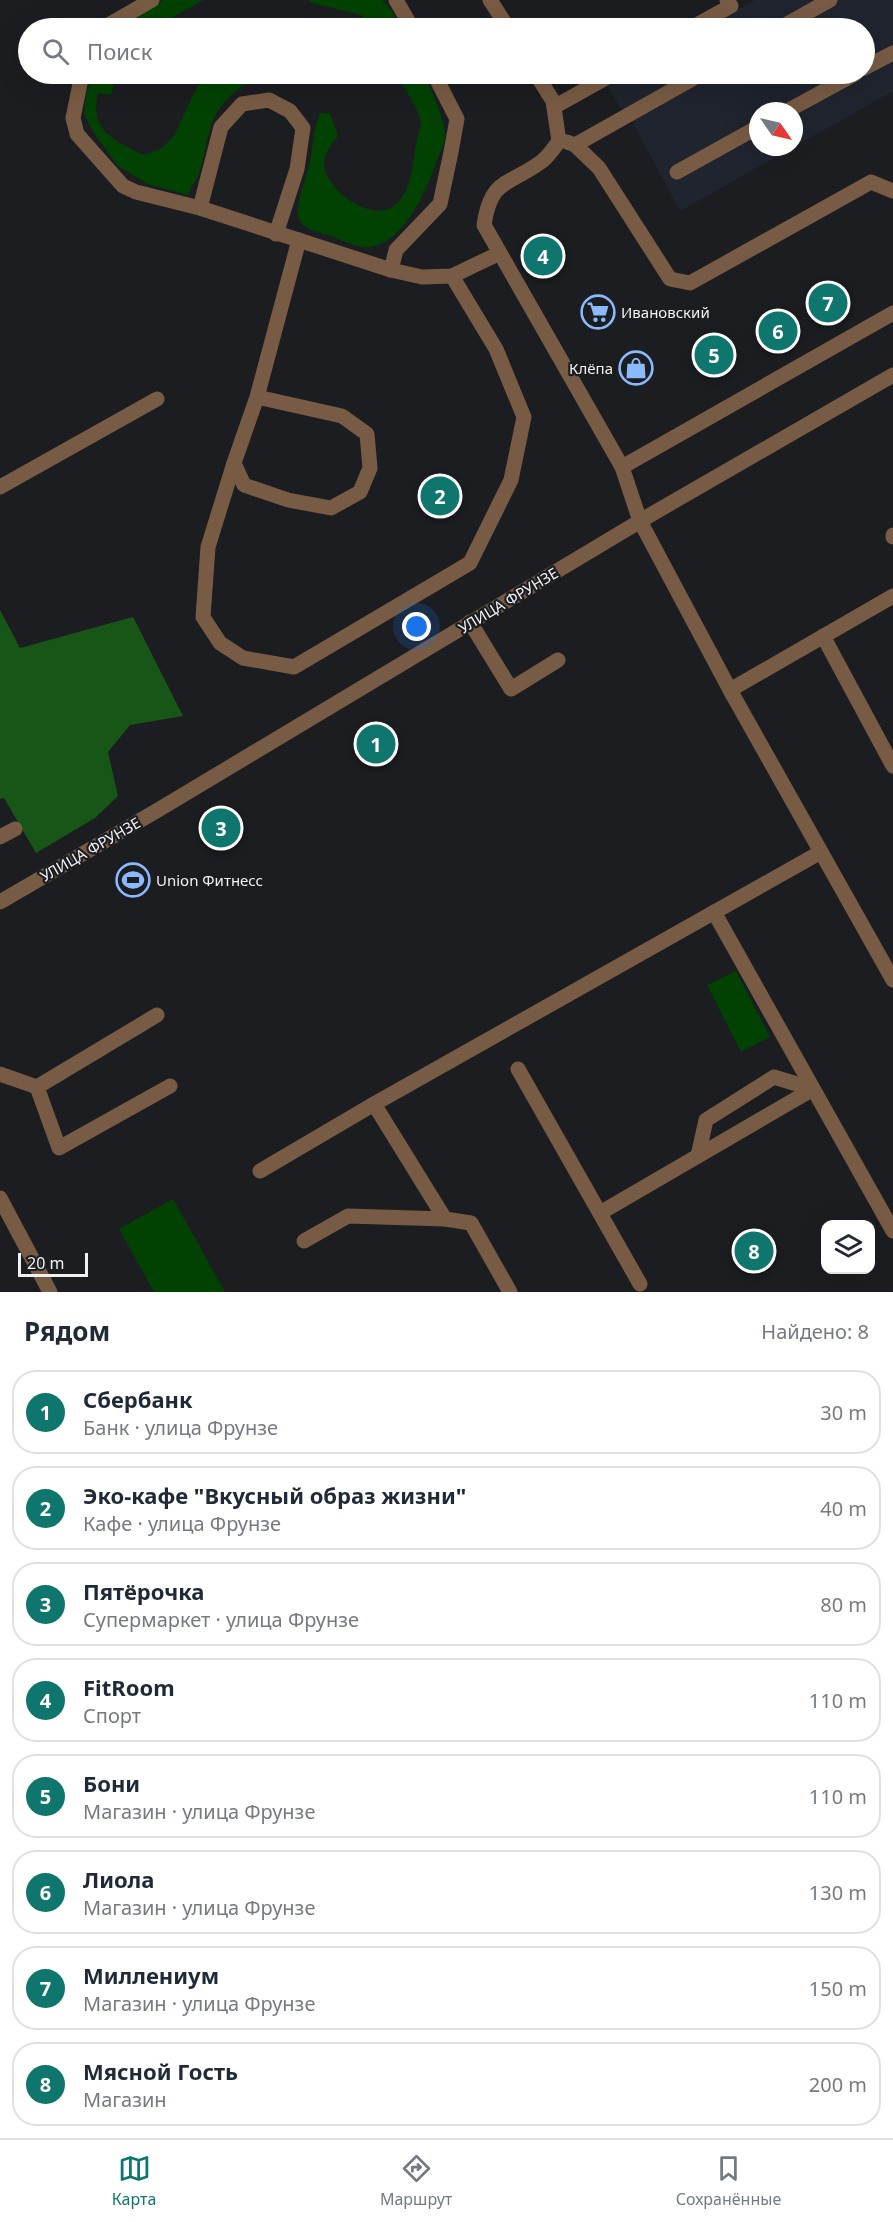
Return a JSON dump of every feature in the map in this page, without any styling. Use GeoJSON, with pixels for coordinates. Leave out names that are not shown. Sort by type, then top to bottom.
{"type":"FeatureCollection","features":[{"type":"Feature","properties":{"kind":"street"},"geometry":{"type":"LineString","coordinates":[[120,18],[152,0]]}},
{"type":"Feature","properties":{"kind":"street"},"geometry":{"type":"LineString","coordinates":[[396,0],[406,18]]}},
{"type":"Feature","properties":{"kind":"street"},"geometry":{"type":"LineString","coordinates":[[490,0],[502,18]]}},
{"type":"Feature","properties":{"kind":"street"},"geometry":{"type":"LineString","coordinates":[[709,18],[730,6],[727,0]]}},
{"type":"Feature","properties":{"kind":"street"},"geometry":{"type":"LineString","coordinates":[[798,18],[830,0]]}},
{"type":"Feature","properties":{"kind":"street"},"geometry":{"type":"LineString","coordinates":[[875,62],[893,53]]}},
{"type":"Feature","properties":{"kind":"street"},"geometry":{"type":"LineString","coordinates":[[80,84],[73,118],[77,134],[123,186],[136,192],[200,208],[391,270],[422,277],[452,276],[500,253]]}},
{"type":"Feature","properties":{"kind":"street"},"geometry":{"type":"LineString","coordinates":[[391,270],[396,250],[440,204],[457,119],[439,84]]}},
{"type":"Feature","properties":{"kind":"street"},"geometry":{"type":"LineString","coordinates":[[542,84],[554,106],[560,141]]}},
{"type":"Feature","properties":{"kind":"street"},"geometry":{"type":"LineString","coordinates":[[554,106],[595,84]]}},
{"type":"Feature","properties":{"kind":"street"},"geometry":{"type":"LineString","coordinates":[[575,145],[682,84]]}},
{"type":"Feature","properties":{"kind":"street"},"geometry":{"type":"LineString","coordinates":[[803,102],[837,84]]}},
{"type":"Feature","properties":{"kind":"street"},"geometry":{"type":"LineString","coordinates":[[200,208],[221,127],[242,104],[269,100],[290,111],[303,128],[297,169],[276,234]]}},
{"type":"Feature","properties":{"kind":"street"},"geometry":{"type":"LineString","coordinates":[[677,172],[749,132]]}},
{"type":"Feature","properties":{"kind":"street"},"geometry":{"type":"LineString","coordinates":[[560,141],[575,145],[599,168],[670,279],[690,283],[871,182],[893,191]]}},
{"type":"Feature","properties":{"kind":"street"},"geometry":{"type":"LineString","coordinates":[[560,141],[543,161],[496,189],[487,206],[484,225],[622,467],[640,521],[730,690],[893,980]]}},
{"type":"Feature","properties":{"kind":"street"},"geometry":{"type":"LineString","coordinates":[[299,240],[257,397],[208,547],[203,617],[220,643],[243,658],[294,667],[470,563],[511,480],[524,417],[496,348],[452,276]]}},
{"type":"Feature","properties":{"kind":"street"},"geometry":{"type":"LineString","coordinates":[[622,467],[893,313]]}},
{"type":"Feature","properties":{"kind":"street","name":"УЛИЦА ФРУНЗЕ"},"geometry":{"type":"LineString","coordinates":[[0,902],[640,521],[893,375]]}},
{"type":"Feature","properties":{"kind":"street"},"geometry":{"type":"LineString","coordinates":[[234,463],[244,485],[288,500],[331,508],[360,492],[370,468],[367,434],[342,416],[257,397]]}},
{"type":"Feature","properties":{"kind":"street"},"geometry":{"type":"LineString","coordinates":[[0,487],[157,399]]}},
{"type":"Feature","properties":{"kind":"street"},"geometry":{"type":"LineString","coordinates":[[730,690],[893,596]]}},
{"type":"Feature","properties":{"kind":"street"},"geometry":{"type":"LineString","coordinates":[[470,622],[511,689],[558,660]]}},
{"type":"Feature","properties":{"kind":"street"},"geometry":{"type":"LineString","coordinates":[[823,636],[893,766]]}},
{"type":"Feature","properties":{"kind":"street"},"geometry":{"type":"LineString","coordinates":[[0,837],[15,829]]}},
{"type":"Feature","properties":{"kind":"street"},"geometry":{"type":"LineString","coordinates":[[260,1171],[820,852]]}},
{"type":"Feature","properties":{"kind":"street"},"geometry":{"type":"LineString","coordinates":[[714,912],[893,1231]]}},
{"type":"Feature","properties":{"kind":"street"},"geometry":{"type":"LineString","coordinates":[[37,1088],[157,1015]]}},
{"type":"Feature","properties":{"kind":"street"},"geometry":{"type":"LineString","coordinates":[[518,1069],[640,1284]]}},
{"type":"Feature","properties":{"kind":"street"},"geometry":{"type":"LineString","coordinates":[[0,1074],[37,1088],[60,1148],[170,1086]]}},
{"type":"Feature","properties":{"kind":"street"},"geometry":{"type":"LineString","coordinates":[[698,1156],[706,1120],[774,1077],[813,1089]]}},
{"type":"Feature","properties":{"kind":"street"},"geometry":{"type":"LineString","coordinates":[[600,1213],[813,1089]]}},
{"type":"Feature","properties":{"kind":"street"},"geometry":{"type":"LineString","coordinates":[[374,1104],[446,1218]]}},
{"type":"Feature","properties":{"kind":"street"},"geometry":{"type":"LineString","coordinates":[[0,1198],[50,1292]]}},
{"type":"Feature","properties":{"kind":"street"},"geometry":{"type":"LineString","coordinates":[[304,1241],[348,1216],[446,1218],[471,1223],[510,1292]]}},
{"type":"Feature","properties":{"kind":"shaded area"},"geometry":{"type":"Polygon","coordinates":[[[755,0],[893,0],[893,91],[803,142],[803,102],[749,102],[749,156],[778,156],[680,211],[634,125],[619,106],[607,85],[875,84],[875,18],[723,18],[755,0]]]}},
{"type":"Feature","properties":{"kind":"green space"},"geometry":{"type":"Polygon","coordinates":[[[164,0],[203,0],[172,18],[133,18],[164,0]]]}},
{"type":"Feature","properties":{"kind":"green space"},"geometry":{"type":"Polygon","coordinates":[[[310,0],[382,0],[396,18],[363,18],[361,15],[309,2],[310,0]]]}},
{"type":"Feature","properties":{"kind":"green space"},"geometry":{"type":"Polygon","coordinates":[[[89,84],[114,84],[111,95],[98,93],[97,117],[106,133],[144,155],[162,148],[174,136],[198,84],[246,84],[231,96],[215,116],[199,174],[188,195],[148,184],[118,166],[92,130],[84,113],[89,84]]]}},
{"type":"Feature","properties":{"kind":"green space"},"geometry":{"type":"Polygon","coordinates":[[[402,84],[428,84],[438,106],[445,138],[421,199],[404,225],[383,243],[366,247],[318,232],[301,223],[298,208],[311,159],[316,125],[321,113],[330,113],[338,136],[327,151],[324,164],[328,177],[340,193],[348,199],[366,209],[376,211],[393,206],[400,200],[409,184],[420,128],[420,118],[402,84]]]}},
{"type":"Feature","properties":{"kind":"green space"},"geometry":{"type":"Polygon","coordinates":[[[0,610],[20,648],[133,617],[183,716],[130,725],[108,752],[118,796],[95,818],[36,853],[4,798],[0,799],[0,610]]]}},
{"type":"Feature","properties":{"kind":"green space"},"geometry":{"type":"Polygon","coordinates":[[[736,971],[770,1037],[741,1052],[707,985],[736,971]]]}},
{"type":"Feature","properties":{"kind":"green space"},"geometry":{"type":"Polygon","coordinates":[[[173,1199],[225,1292],[154,1292],[119,1229],[173,1199]]]}},
{"type":"Feature","properties":{"kind":"place","name":"FitRoom"},"geometry":{"type":"Point","coordinates":[543,256]}},
{"type":"Feature","properties":{"kind":"place","name":"Миллениум"},"geometry":{"type":"Point","coordinates":[828,303]}},
{"type":"Feature","properties":{"kind":"place","name":"Ивановский"},"geometry":{"type":"Point","coordinates":[598,312]}},
{"type":"Feature","properties":{"kind":"place","name":"Лиола"},"geometry":{"type":"Point","coordinates":[778,331]}},
{"type":"Feature","properties":{"kind":"place","name":"Бони"},"geometry":{"type":"Point","coordinates":[714,355]}},
{"type":"Feature","properties":{"kind":"place","name":"Клёпа"},"geometry":{"type":"Point","coordinates":[636,368]}},
{"type":"Feature","properties":{"kind":"place","name":"Эко-кафе \"Вкусный образ жизни\""},"geometry":{"type":"Point","coordinates":[440,496]}},
{"type":"Feature","properties":{"kind":"place","name":"Сбербанк"},"geometry":{"type":"Point","coordinates":[376,744]}},
{"type":"Feature","properties":{"kind":"place","name":"Пятёрочка"},"geometry":{"type":"Point","coordinates":[221,828]}},
{"type":"Feature","properties":{"kind":"place","name":"Union Фитнесс"},"geometry":{"type":"Point","coordinates":[133,880]}},
{"type":"Feature","properties":{"kind":"place","name":"Мясной Гость"},"geometry":{"type":"Point","coordinates":[754,1251]}}]}
